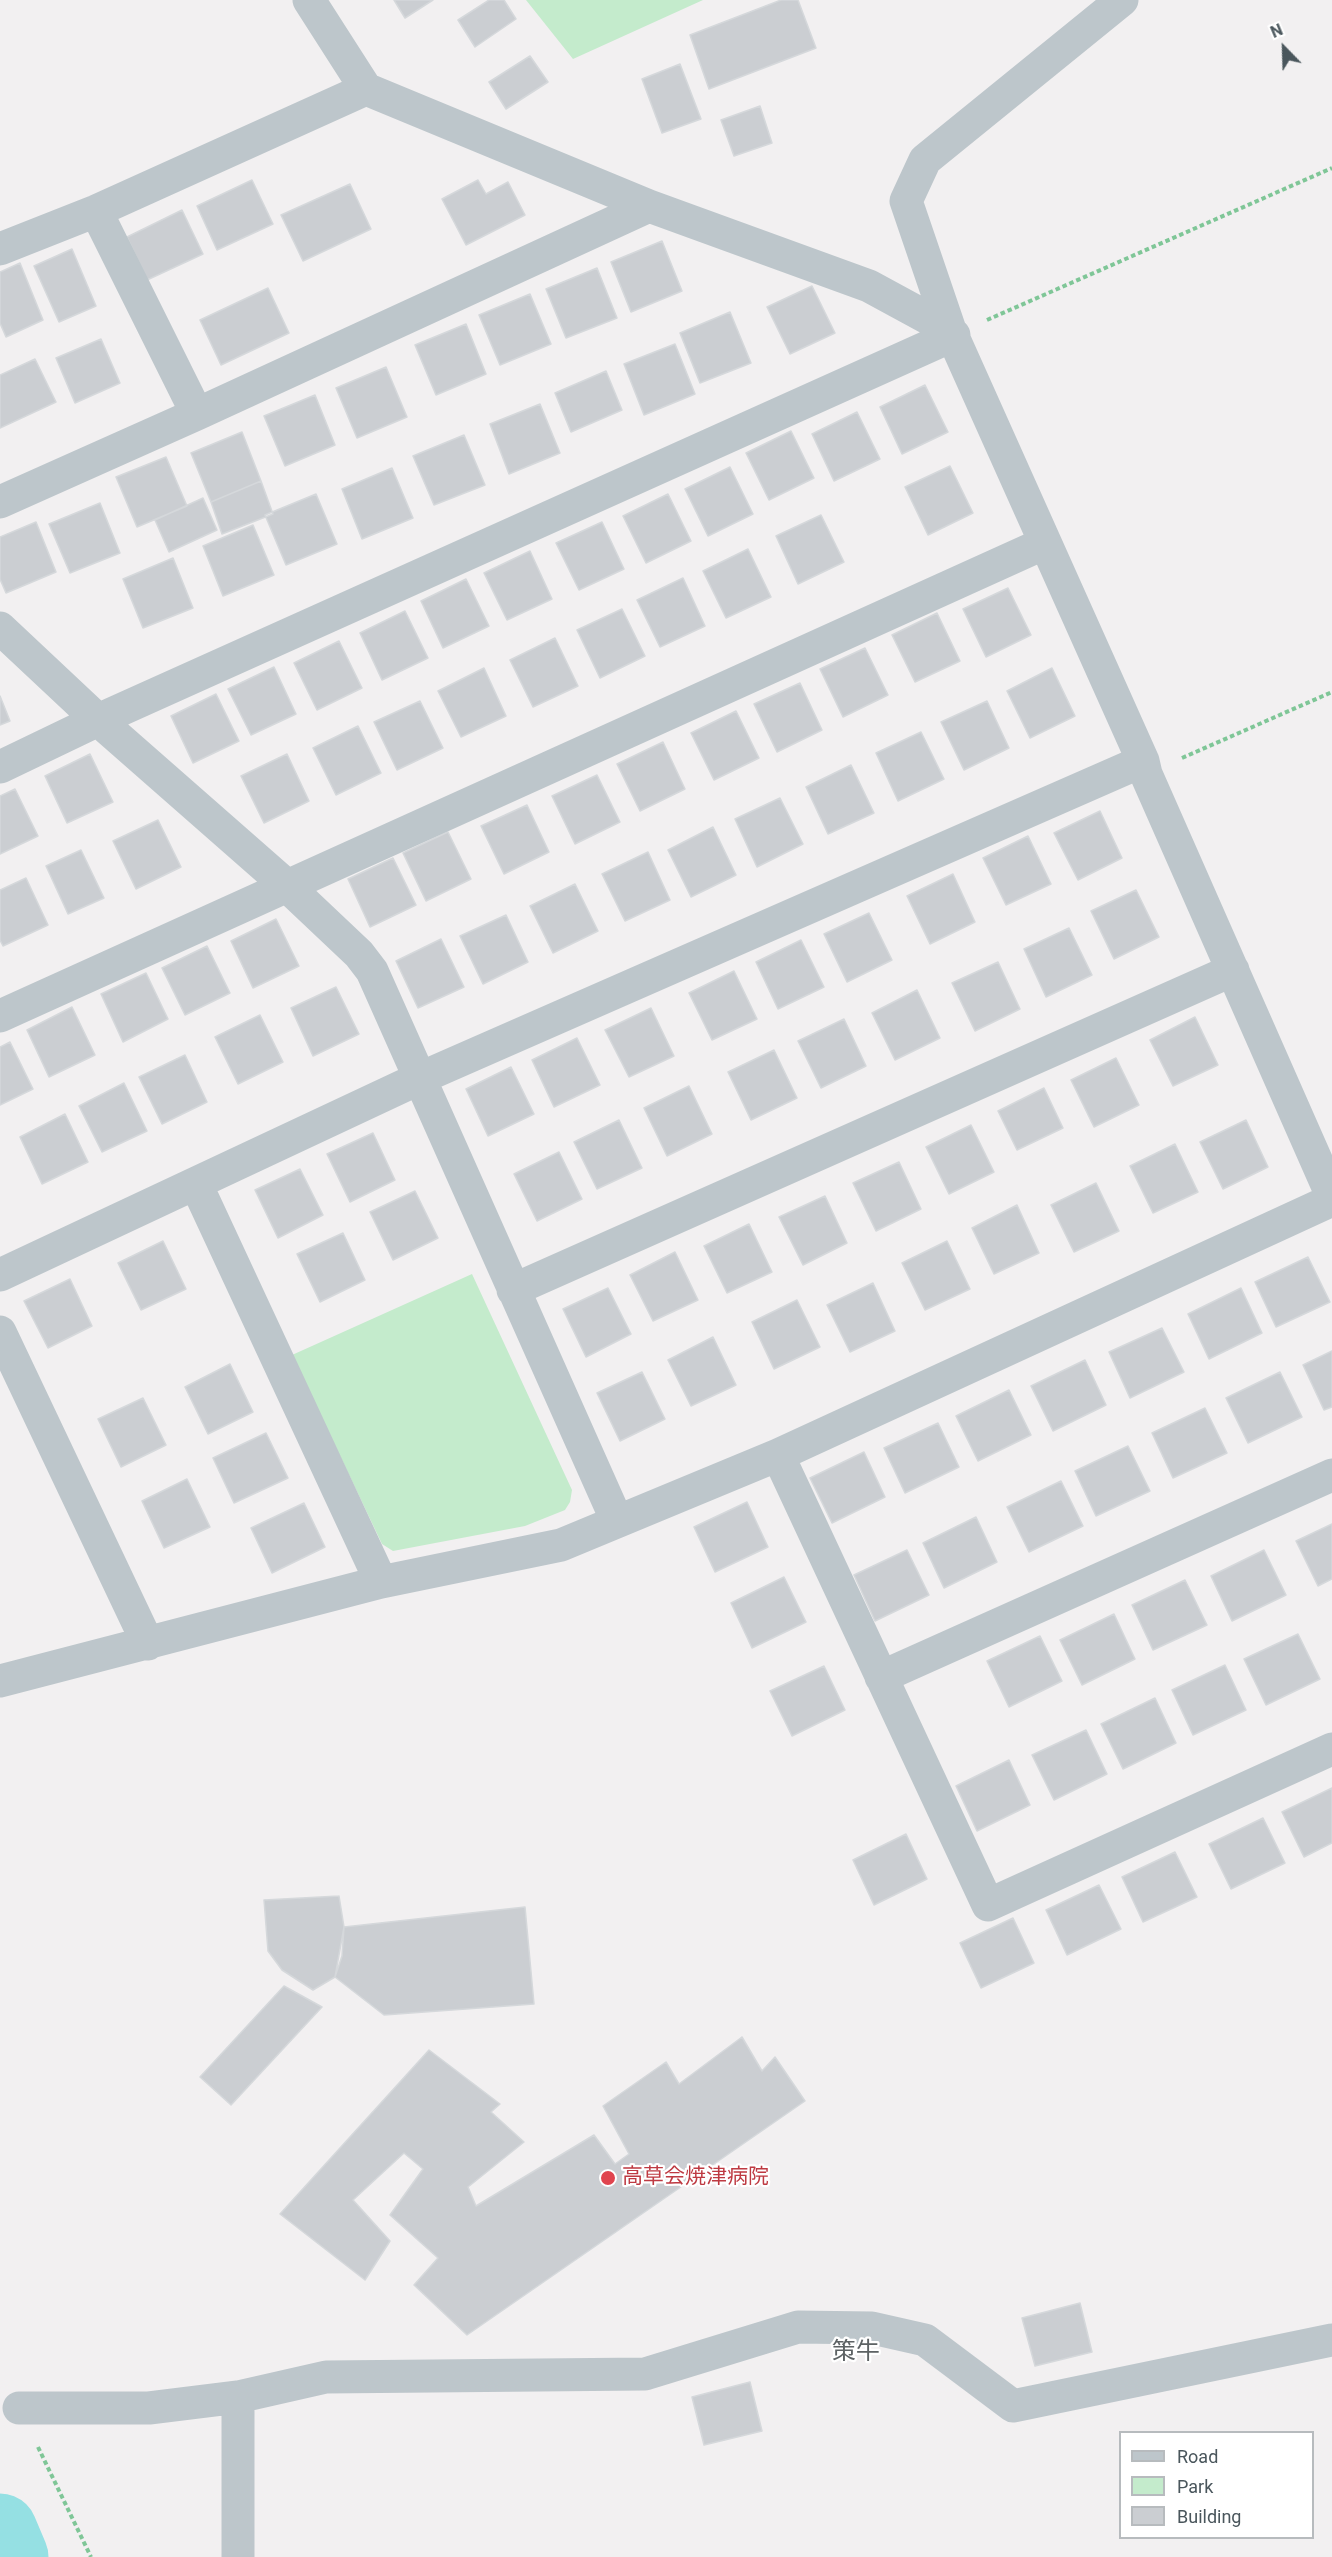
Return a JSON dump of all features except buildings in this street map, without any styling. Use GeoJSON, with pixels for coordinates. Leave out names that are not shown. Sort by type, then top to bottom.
{"type":"FeatureCollection","features":[{"type":"Feature","properties":{"kind":"street"},"geometry":{"type":"LineString","coordinates":[[309,0],[366,89],[649,206],[869,286],[952,332]]}},
{"type":"Feature","properties":{"kind":"street"},"geometry":{"type":"LineString","coordinates":[[0,1681],[381,1582],[561,1545],[778,1455],[1332,1198],[1145,767],[952,332],[906,201],[925,160],[1122,0]]}},
{"type":"Feature","properties":{"kind":"street"},"geometry":{"type":"LineString","coordinates":[[0,249],[96,211],[366,89]]}},
{"type":"Feature","properties":{"kind":"street"},"geometry":{"type":"LineString","coordinates":[[0,502],[649,206]]}},
{"type":"Feature","properties":{"kind":"street"},"geometry":{"type":"LineString","coordinates":[[96,211],[197,414]]}},
{"type":"Feature","properties":{"kind":"street"},"geometry":{"type":"LineString","coordinates":[[0,767],[98,720],[952,332]]}},
{"type":"Feature","properties":{"kind":"street"},"geometry":{"type":"LineString","coordinates":[[0,1016],[1045,543]]}},
{"type":"Feature","properties":{"kind":"street"},"geometry":{"type":"LineString","coordinates":[[0,628],[98,720],[286,885],[359,954],[372,972],[617,1521]]}},
{"type":"Feature","properties":{"kind":"street"},"geometry":{"type":"LineString","coordinates":[[0,1275],[418,1079],[1145,767]]}},
{"type":"Feature","properties":{"kind":"street"},"geometry":{"type":"LineString","coordinates":[[513,1290],[1233,970]]}},
{"type":"Feature","properties":{"kind":"street"},"geometry":{"type":"LineString","coordinates":[[196,1184],[381,1582]]}},
{"type":"Feature","properties":{"kind":"street"},"geometry":{"type":"LineString","coordinates":[[0,1332],[148,1644]]}},
{"type":"Feature","properties":{"kind":"street"},"geometry":{"type":"LineString","coordinates":[[778,1455],[988,1905],[1332,1749]]}},
{"type":"Feature","properties":{"kind":"street"},"geometry":{"type":"LineString","coordinates":[[881,1677],[1332,1475]]}},
{"type":"Feature","properties":{"kind":"street"},"geometry":{"type":"LineString","coordinates":[[19,2408],[149,2408],[238,2397],[326,2377],[645,2374],[798,2327],[872,2328],[925,2340],[1013,2406],[1332,2340]]}},
{"type":"Feature","properties":{"kind":"street"},"geometry":{"type":"LineString","coordinates":[[238,2397],[238,2557]]}},
{"type":"Feature","properties":{"kind":"path"},"geometry":{"type":"LineString","coordinates":[[952,332],[1332,168]]}},
{"type":"Feature","properties":{"kind":"path"},"geometry":{"type":"LineString","coordinates":[[1145,767],[1332,692]]}},
{"type":"Feature","properties":{"kind":"path"},"geometry":{"type":"LineString","coordinates":[[19,2408],[91,2557]]}},
{"type":"Feature","properties":{"kind":"green space"},"geometry":{"type":"Polygon","coordinates":[[[526,0],[703,0],[573,59],[526,0]]]}},
{"type":"Feature","properties":{"kind":"green space"},"geometry":{"type":"Polygon","coordinates":[[[472,1274],[572,1490],[570,1502],[565,1510],[525,1526],[393,1551],[382,1544],[292,1355],[472,1274]]]}},
{"type":"Feature","properties":{"kind":"waterway"},"geometry":{"type":"LineString","coordinates":[[0,2531],[11,2557]]}},
{"type":"Feature","properties":{"kind":"place","name":"高草会焼津病院"},"geometry":{"type":"Point","coordinates":[608,2178]}},
{"type":"Feature","properties":{"kind":"district","name":"策牛"},"geometry":{"type":"Point","coordinates":[856,2353]}}]}
